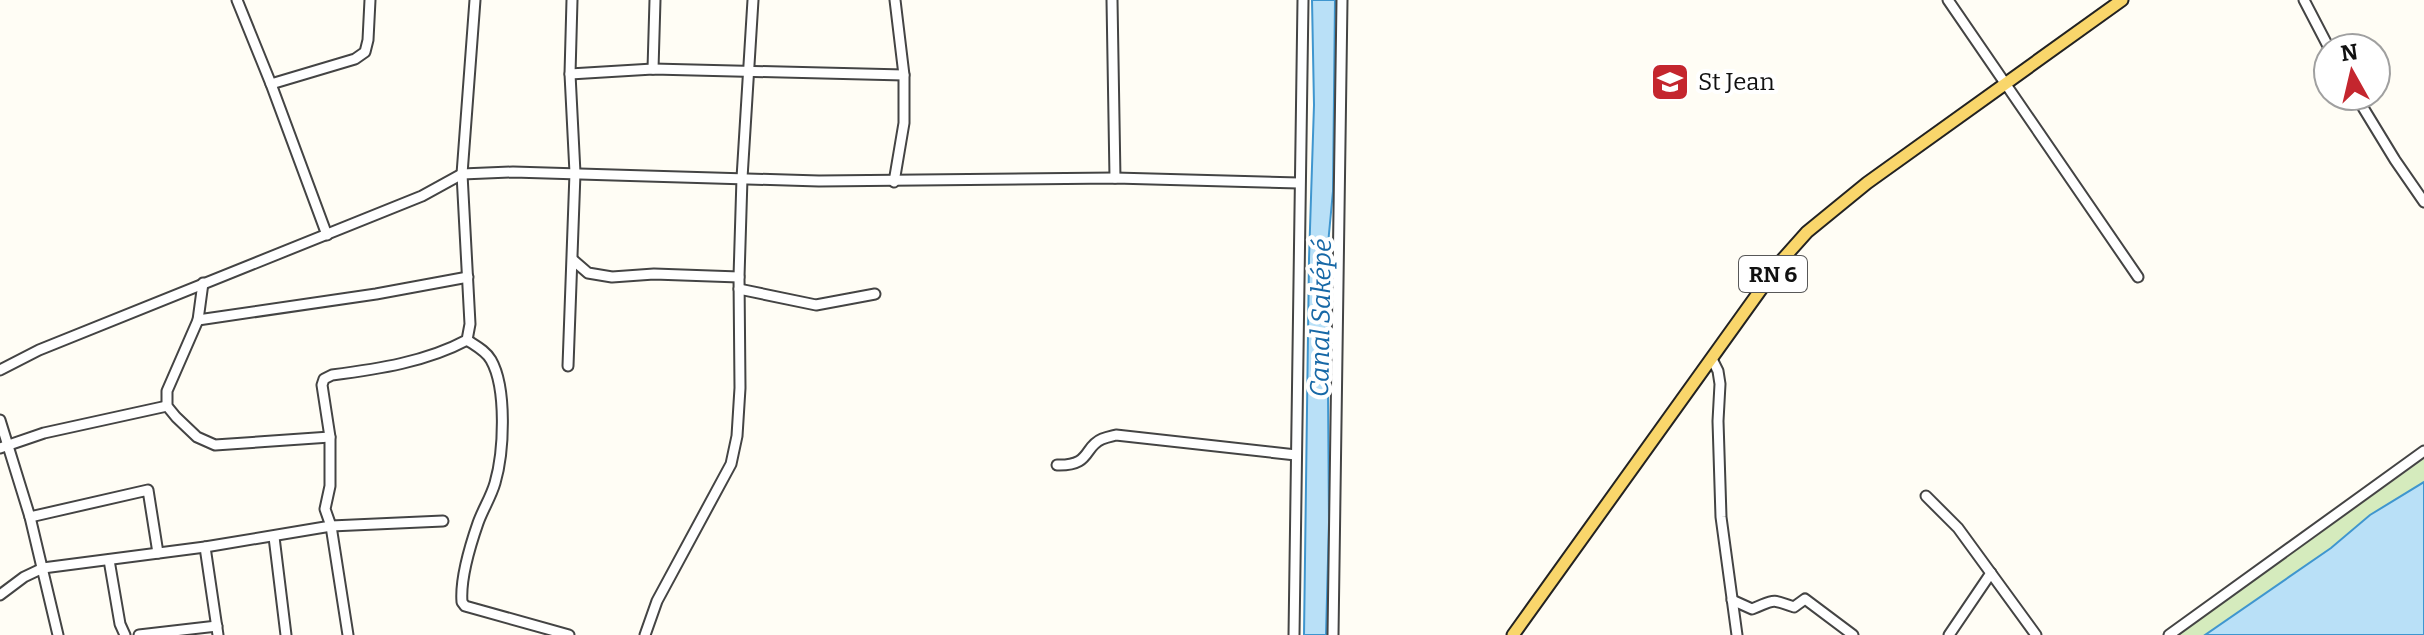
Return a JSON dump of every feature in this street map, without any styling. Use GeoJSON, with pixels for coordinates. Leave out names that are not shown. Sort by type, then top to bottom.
{"type":"FeatureCollection","features":[{"type":"Feature","properties":{"kind":"main road","name":"RN 6"},"geometry":{"type":"LineString","coordinates":[[1513,635],[1782,260],[1807,232],[1867,183],[2122,0]]}},
{"type":"Feature","properties":{"kind":"street"},"geometry":{"type":"LineString","coordinates":[[237,0],[327,235]]}},
{"type":"Feature","properties":{"kind":"street"},"geometry":{"type":"LineString","coordinates":[[271,84],[355,59],[365,52],[370,0]]}},
{"type":"Feature","properties":{"kind":"street"},"geometry":{"type":"LineString","coordinates":[[467,340],[470,324],[462,174],[475,0]]}},
{"type":"Feature","properties":{"kind":"street"},"geometry":{"type":"LineString","coordinates":[[568,366],[575,173],[570,74],[572,0]]}},
{"type":"Feature","properties":{"kind":"street"},"geometry":{"type":"LineString","coordinates":[[653,69],[655,0]]}},
{"type":"Feature","properties":{"kind":"street"},"geometry":{"type":"LineString","coordinates":[[645,635],[657,601],[731,464],[737,436],[742,178],[753,0]]}},
{"type":"Feature","properties":{"kind":"street"},"geometry":{"type":"LineString","coordinates":[[894,182],[904,123],[904,75],[895,0]]}},
{"type":"Feature","properties":{"kind":"street"},"geometry":{"type":"LineString","coordinates":[[1112,0],[1115,178]]}},
{"type":"Feature","properties":{"kind":"street"},"geometry":{"type":"LineString","coordinates":[[1294,635],[1303,0]]}},
{"type":"Feature","properties":{"kind":"street"},"geometry":{"type":"LineString","coordinates":[[1333,635],[1342,0]]}},
{"type":"Feature","properties":{"kind":"street"},"geometry":{"type":"LineString","coordinates":[[1948,0],[2138,277]]}},
{"type":"Feature","properties":{"kind":"street"},"geometry":{"type":"LineString","coordinates":[[2304,0],[2321,32]]}},
{"type":"Feature","properties":{"kind":"street"},"geometry":{"type":"LineString","coordinates":[[570,74],[653,69],[904,75]]}},
{"type":"Feature","properties":{"kind":"street"},"geometry":{"type":"LineString","coordinates":[[2366,112],[2424,202]]}},
{"type":"Feature","properties":{"kind":"street"},"geometry":{"type":"LineString","coordinates":[[0,370],[39,350],[422,196],[462,174],[575,173],[894,182],[1115,178],[1299,183]]}},
{"type":"Feature","properties":{"kind":"street"},"geometry":{"type":"LineString","coordinates":[[573,260],[588,273],[612,277],[654,274],[739,277]]}},
{"type":"Feature","properties":{"kind":"street"},"geometry":{"type":"LineString","coordinates":[[198,320],[468,277]]}},
{"type":"Feature","properties":{"kind":"street"},"geometry":{"type":"LineString","coordinates":[[203,283],[198,320],[169,383],[167,406],[197,437],[215,445],[330,437]]}},
{"type":"Feature","properties":{"kind":"street"},"geometry":{"type":"LineString","coordinates":[[739,289],[816,305],[875,294]]}},
{"type":"Feature","properties":{"kind":"street"},"geometry":{"type":"LineString","coordinates":[[348,635],[331,526],[325,509],[330,486],[330,437],[322,385],[324,379],[408,362],[449,350],[467,340]]}},
{"type":"Feature","properties":{"kind":"street"},"geometry":{"type":"LineString","coordinates":[[467,340],[490,359],[502,397],[502,419],[496,480],[478,523],[465,570],[462,602],[465,606],[569,635]]}},
{"type":"Feature","properties":{"kind":"street"},"geometry":{"type":"LineString","coordinates":[[1712,359],[1720,384],[1721,517],[1737,635]]}},
{"type":"Feature","properties":{"kind":"street"},"geometry":{"type":"LineString","coordinates":[[4,447],[44,433],[167,406]]}},
{"type":"Feature","properties":{"kind":"street"},"geometry":{"type":"LineString","coordinates":[[0,420],[4,447],[30,517],[58,635]]}},
{"type":"Feature","properties":{"kind":"street"},"geometry":{"type":"LineString","coordinates":[[1057,465],[1071,465],[1087,456],[1099,440],[1116,435],[1296,455]]}},
{"type":"Feature","properties":{"kind":"street"},"geometry":{"type":"LineString","coordinates":[[2169,635],[2424,451]]}},
{"type":"Feature","properties":{"kind":"street"},"geometry":{"type":"LineString","coordinates":[[30,517],[148,490],[158,553]]}},
{"type":"Feature","properties":{"kind":"street"},"geometry":{"type":"LineString","coordinates":[[1926,496],[1958,528],[2036,635]]}},
{"type":"Feature","properties":{"kind":"street"},"geometry":{"type":"LineString","coordinates":[[0,595],[24,577],[43,568],[274,537],[331,526],[443,521]]}},
{"type":"Feature","properties":{"kind":"street"},"geometry":{"type":"LineString","coordinates":[[274,537],[286,635]]}},
{"type":"Feature","properties":{"kind":"street"},"geometry":{"type":"LineString","coordinates":[[139,635],[218,631],[205,547]]}},
{"type":"Feature","properties":{"kind":"street"},"geometry":{"type":"LineString","coordinates":[[109,560],[120,624],[125,635]]}},
{"type":"Feature","properties":{"kind":"street"},"geometry":{"type":"LineString","coordinates":[[1949,635],[1991,573]]}},
{"type":"Feature","properties":{"kind":"street"},"geometry":{"type":"LineString","coordinates":[[1732,600],[1752,609],[1766,600],[1780,601],[1794,607],[1805,599],[1853,635]]}},
{"type":"Feature","properties":{"kind":"green space"},"geometry":{"type":"Polygon","coordinates":[[[2424,459],[2424,482],[2370,515],[2331,548],[2205,635],[2178,635],[2424,459]]]}},
{"type":"Feature","properties":{"kind":"water","name":"Canal Saképé"},"geometry":{"type":"Polygon","coordinates":[[[1312,0],[1335,0],[1333,191],[1327,255],[1329,522],[1326,635],[1304,635],[1314,105],[1312,0]]]}},
{"type":"Feature","properties":{"kind":"water"},"geometry":{"type":"Polygon","coordinates":[[[2424,482],[2424,635],[2205,635],[2331,548],[2370,515],[2424,482]]]}},
{"type":"Feature","properties":{"kind":"place","name":"St Jean"},"geometry":{"type":"Point","coordinates":[1670,82]}}]}
